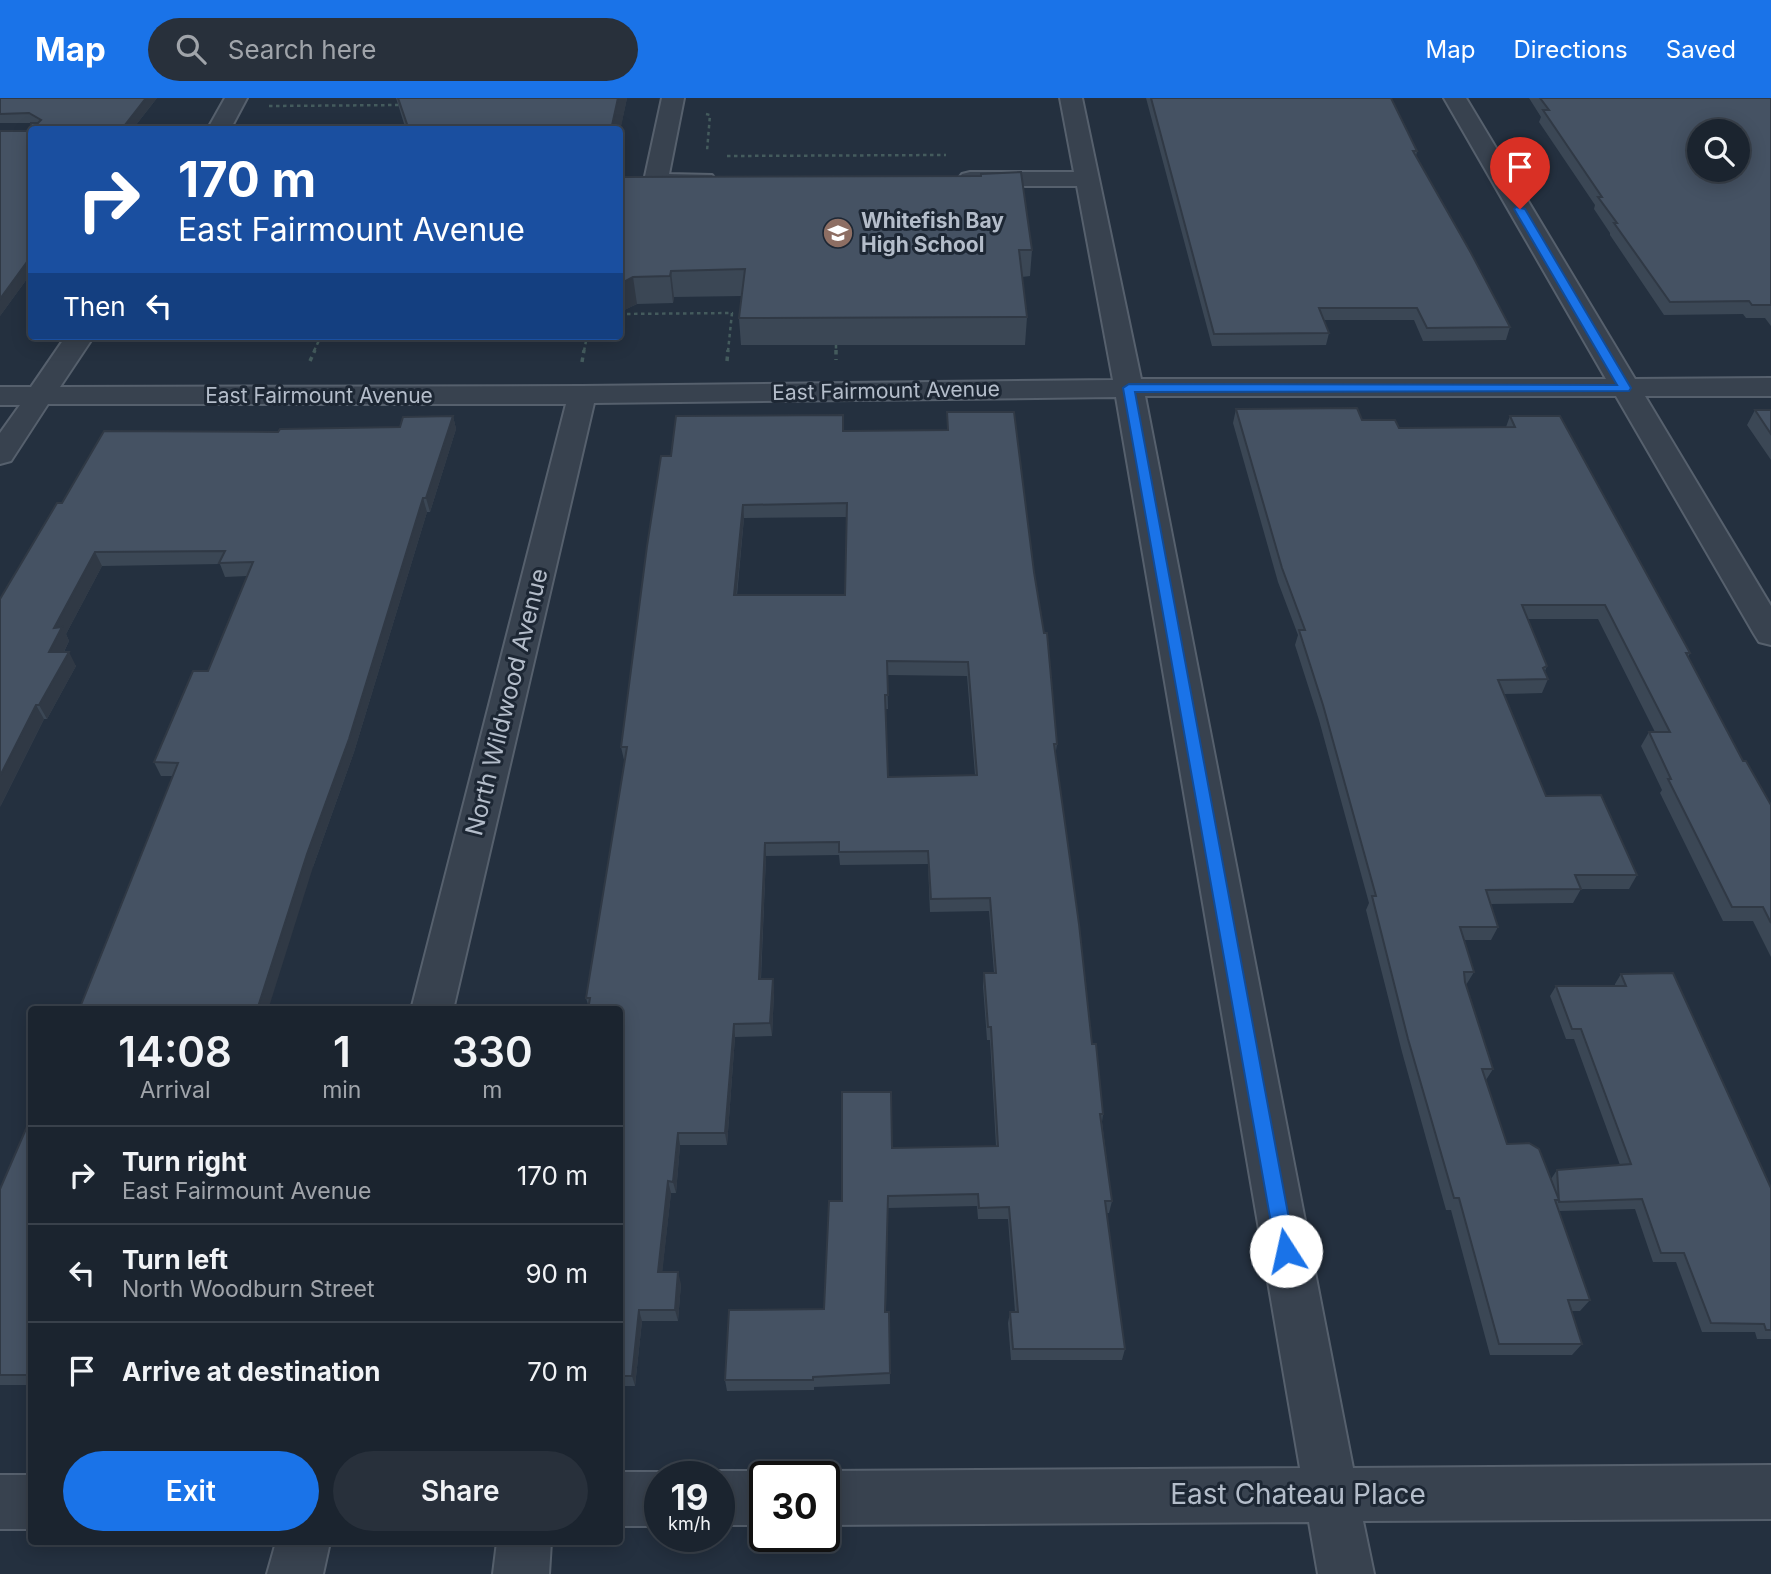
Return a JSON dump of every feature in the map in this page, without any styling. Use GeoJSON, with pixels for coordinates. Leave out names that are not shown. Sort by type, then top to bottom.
{"type":"FeatureCollection","features":[{"type":"Feature","properties":{"kind":"street"},"geometry":{"type":"LineString","coordinates":[[211,98],[216,126]]}},
{"type":"Feature","properties":{"kind":"street"},"geometry":{"type":"LineString","coordinates":[[219,126],[236,98]]}},
{"type":"Feature","properties":{"kind":"street"},"geometry":{"type":"LineString","coordinates":[[1071,98],[1129,388],[1346,1574]]}},
{"type":"Feature","properties":{"kind":"street"},"geometry":{"type":"LineString","coordinates":[[1455,98],[1771,634]]}},
{"type":"Feature","properties":{"kind":"street"},"geometry":{"type":"LineString","coordinates":[[672,103],[656,181],[725,180]]}},
{"type":"Feature","properties":{"kind":"street"},"geometry":{"type":"LineString","coordinates":[[945,180],[1087,179]]}},
{"type":"Feature","properties":{"kind":"street"},"geometry":{"type":"LineString","coordinates":[[0,454],[76,340]]}},
{"type":"Feature","properties":{"kind":"street","name":"East Fairmount Avenue"},"geometry":{"type":"LineString","coordinates":[[0,396],[581,382],[1129,388],[1771,387]]}},
{"type":"Feature","properties":{"kind":"street","name":"North Wildwood Avenue"},"geometry":{"type":"LineString","coordinates":[[433,1006],[581,382]]}},
{"type":"Feature","properties":{"kind":"street","name":"East Chateau Place"},"geometry":{"type":"LineString","coordinates":[[840,1497],[1771,1492]]}},
{"type":"Feature","properties":{"kind":"street"},"geometry":{"type":"LineString","coordinates":[[623,1499],[644,1499]]}},
{"type":"Feature","properties":{"kind":"street"},"geometry":{"type":"LineString","coordinates":[[0,1502],[28,1502]]}},
{"type":"Feature","properties":{"kind":"street"},"geometry":{"type":"LineString","coordinates":[[295,1574],[302,1545]]}},
{"type":"Feature","properties":{"kind":"street"},"geometry":{"type":"LineString","coordinates":[[521,1574],[524,1545]]}},
{"type":"Feature","properties":{"kind":"path"},"geometry":{"type":"LineString","coordinates":[[672,103],[710,115],[706,156]]}},
{"type":"Feature","properties":{"kind":"path"},"geometry":{"type":"LineString","coordinates":[[261,106],[404,105]]}},
{"type":"Feature","properties":{"kind":"path"},"geometry":{"type":"LineString","coordinates":[[720,156],[955,155]]}},
{"type":"Feature","properties":{"kind":"path"},"geometry":{"type":"LineString","coordinates":[[623,314],[732,313],[726,369]]}},
{"type":"Feature","properties":{"kind":"path"},"geometry":{"type":"LineString","coordinates":[[306,370],[319,340]]}},
{"type":"Feature","properties":{"kind":"path"},"geometry":{"type":"LineString","coordinates":[[581,382],[586,340]]}},
{"type":"Feature","properties":{"kind":"building"},"geometry":{"type":"Polygon","coordinates":[[[0,98],[146,98],[124,126],[31,126],[31,123],[41,120],[29,113],[0,114],[0,98]]]}},
{"type":"Feature","properties":{"kind":"building"},"geometry":{"type":"Polygon","coordinates":[[[398,98],[618,98],[612,126],[408,126],[398,98]]]}},
{"type":"Feature","properties":{"kind":"building"},"geometry":{"type":"Polygon","coordinates":[[[1151,98],[1391,98],[1417,151],[1413,151],[1510,327],[1427,328],[1417,308],[1319,308],[1329,333],[1214,334],[1151,98]]]}},
{"type":"Feature","properties":{"kind":"building"},"geometry":{"type":"Polygon","coordinates":[[[1540,98],[1771,98],[1771,305],[1752,305],[1749,301],[1670,302],[1614,223],[1617,223],[1598,197],[1602,197],[1543,110],[1549,110],[1540,98]]]}},
{"type":"Feature","properties":{"kind":"building"},"geometry":{"type":"Polygon","coordinates":[[[0,131],[28,131],[28,260],[0,299],[0,131]]]}},
{"type":"Feature","properties":{"kind":"building"},"geometry":{"type":"Polygon","coordinates":[[[1021,172],[1032,250],[1019,250],[1027,317],[739,318],[745,269],[671,271],[670,276],[633,277],[623,282],[623,177],[1021,172]]]}},
{"type":"Feature","properties":{"kind":"building"},"geometry":{"type":"Polygon","coordinates":[[[1357,408],[1362,420],[1395,420],[1399,428],[1515,427],[1510,416],[1560,416],[1690,653],[1686,653],[1743,761],[1746,761],[1771,805],[1771,923],[1763,907],[1732,907],[1668,779],[1671,779],[1649,732],[1670,732],[1605,605],[1522,605],[1547,666],[1543,668],[1548,679],[1498,680],[1546,796],[1601,795],[1637,875],[1575,875],[1581,889],[1486,890],[1498,927],[1460,927],[1474,972],[1464,972],[1465,982],[1493,1069],[1482,1069],[1507,1144],[1529,1143],[1539,1149],[1559,1200],[1555,1200],[1590,1300],[1568,1300],[1582,1344],[1499,1344],[1459,1198],[1454,1198],[1408,1039],[1372,896],[1376,896],[1323,705],[1299,630],[1305,630],[1282,568],[1236,409],[1357,408]]]}},
{"type":"Feature","properties":{"kind":"building"},"geometry":{"type":"Polygon","coordinates":[[[1755,410],[1771,410],[1771,434],[1755,410]]]}},
{"type":"Feature","properties":{"kind":"building"},"geometry":{"type":"Polygon","coordinates":[[[947,412],[1014,412],[1034,572],[1044,633],[1047,633],[1057,744],[1054,744],[1079,924],[1092,1044],[1096,1044],[1103,1114],[1100,1114],[1112,1201],[1105,1201],[1125,1349],[1013,1349],[1010,1312],[1018,1312],[1009,1207],[979,1208],[978,1194],[888,1196],[885,1312],[889,1312],[890,1373],[813,1377],[813,1380],[725,1380],[729,1310],[824,1309],[829,1201],[842,1201],[842,1092],[891,1092],[892,1148],[998,1146],[991,1027],[988,1027],[984,973],[996,973],[990,898],[931,899],[928,851],[839,852],[839,842],[765,843],[759,979],[773,979],[770,1023],[734,1024],[725,1133],[678,1133],[673,1182],[668,1181],[658,1272],[678,1272],[675,1310],[639,1310],[632,1376],[623,1376],[623,1006],[589,1006],[590,998],[586,998],[627,747],[621,747],[661,456],[671,456],[676,416],[843,415],[843,431],[948,430],[947,412]],[[847,503],[743,505],[734,595],[845,595],[847,503]],[[887,661],[888,695],[885,695],[888,777],[977,775],[968,662],[887,661]]]}},
{"type":"Feature","properties":{"kind":"building"},"geometry":{"type":"Polygon","coordinates":[[[453,416],[426,498],[423,498],[349,739],[307,854],[258,1006],[81,1006],[178,763],[154,762],[193,671],[208,671],[253,562],[219,563],[225,551],[95,552],[54,628],[62,627],[49,652],[69,652],[39,705],[36,705],[0,776],[0,599],[57,503],[62,503],[104,431],[278,432],[280,429],[400,427],[403,417],[453,416]]]}},
{"type":"Feature","properties":{"kind":"building"},"geometry":{"type":"Polygon","coordinates":[[[1673,973],[1771,1188],[1771,1330],[1766,1330],[1764,1324],[1711,1323],[1684,1253],[1661,1253],[1642,1199],[1559,1202],[1557,1170],[1631,1164],[1581,1029],[1572,1029],[1556,986],[1626,986],[1621,974],[1673,973]]]}},
{"type":"Feature","properties":{"kind":"building"},"geometry":{"type":"Polygon","coordinates":[[[28,1124],[28,1375],[0,1375],[0,1189],[28,1124]]]}},
{"type":"Feature","properties":{"kind":"place","name":"Whitefish Bay High School"},"geometry":{"type":"Point","coordinates":[838,233]}},
{"type":"Feature","properties":{"kind":"route"},"geometry":{"type":"LineString","coordinates":[[1286,1251],[1129,388],[1625,388],[1520,209]]}}]}
